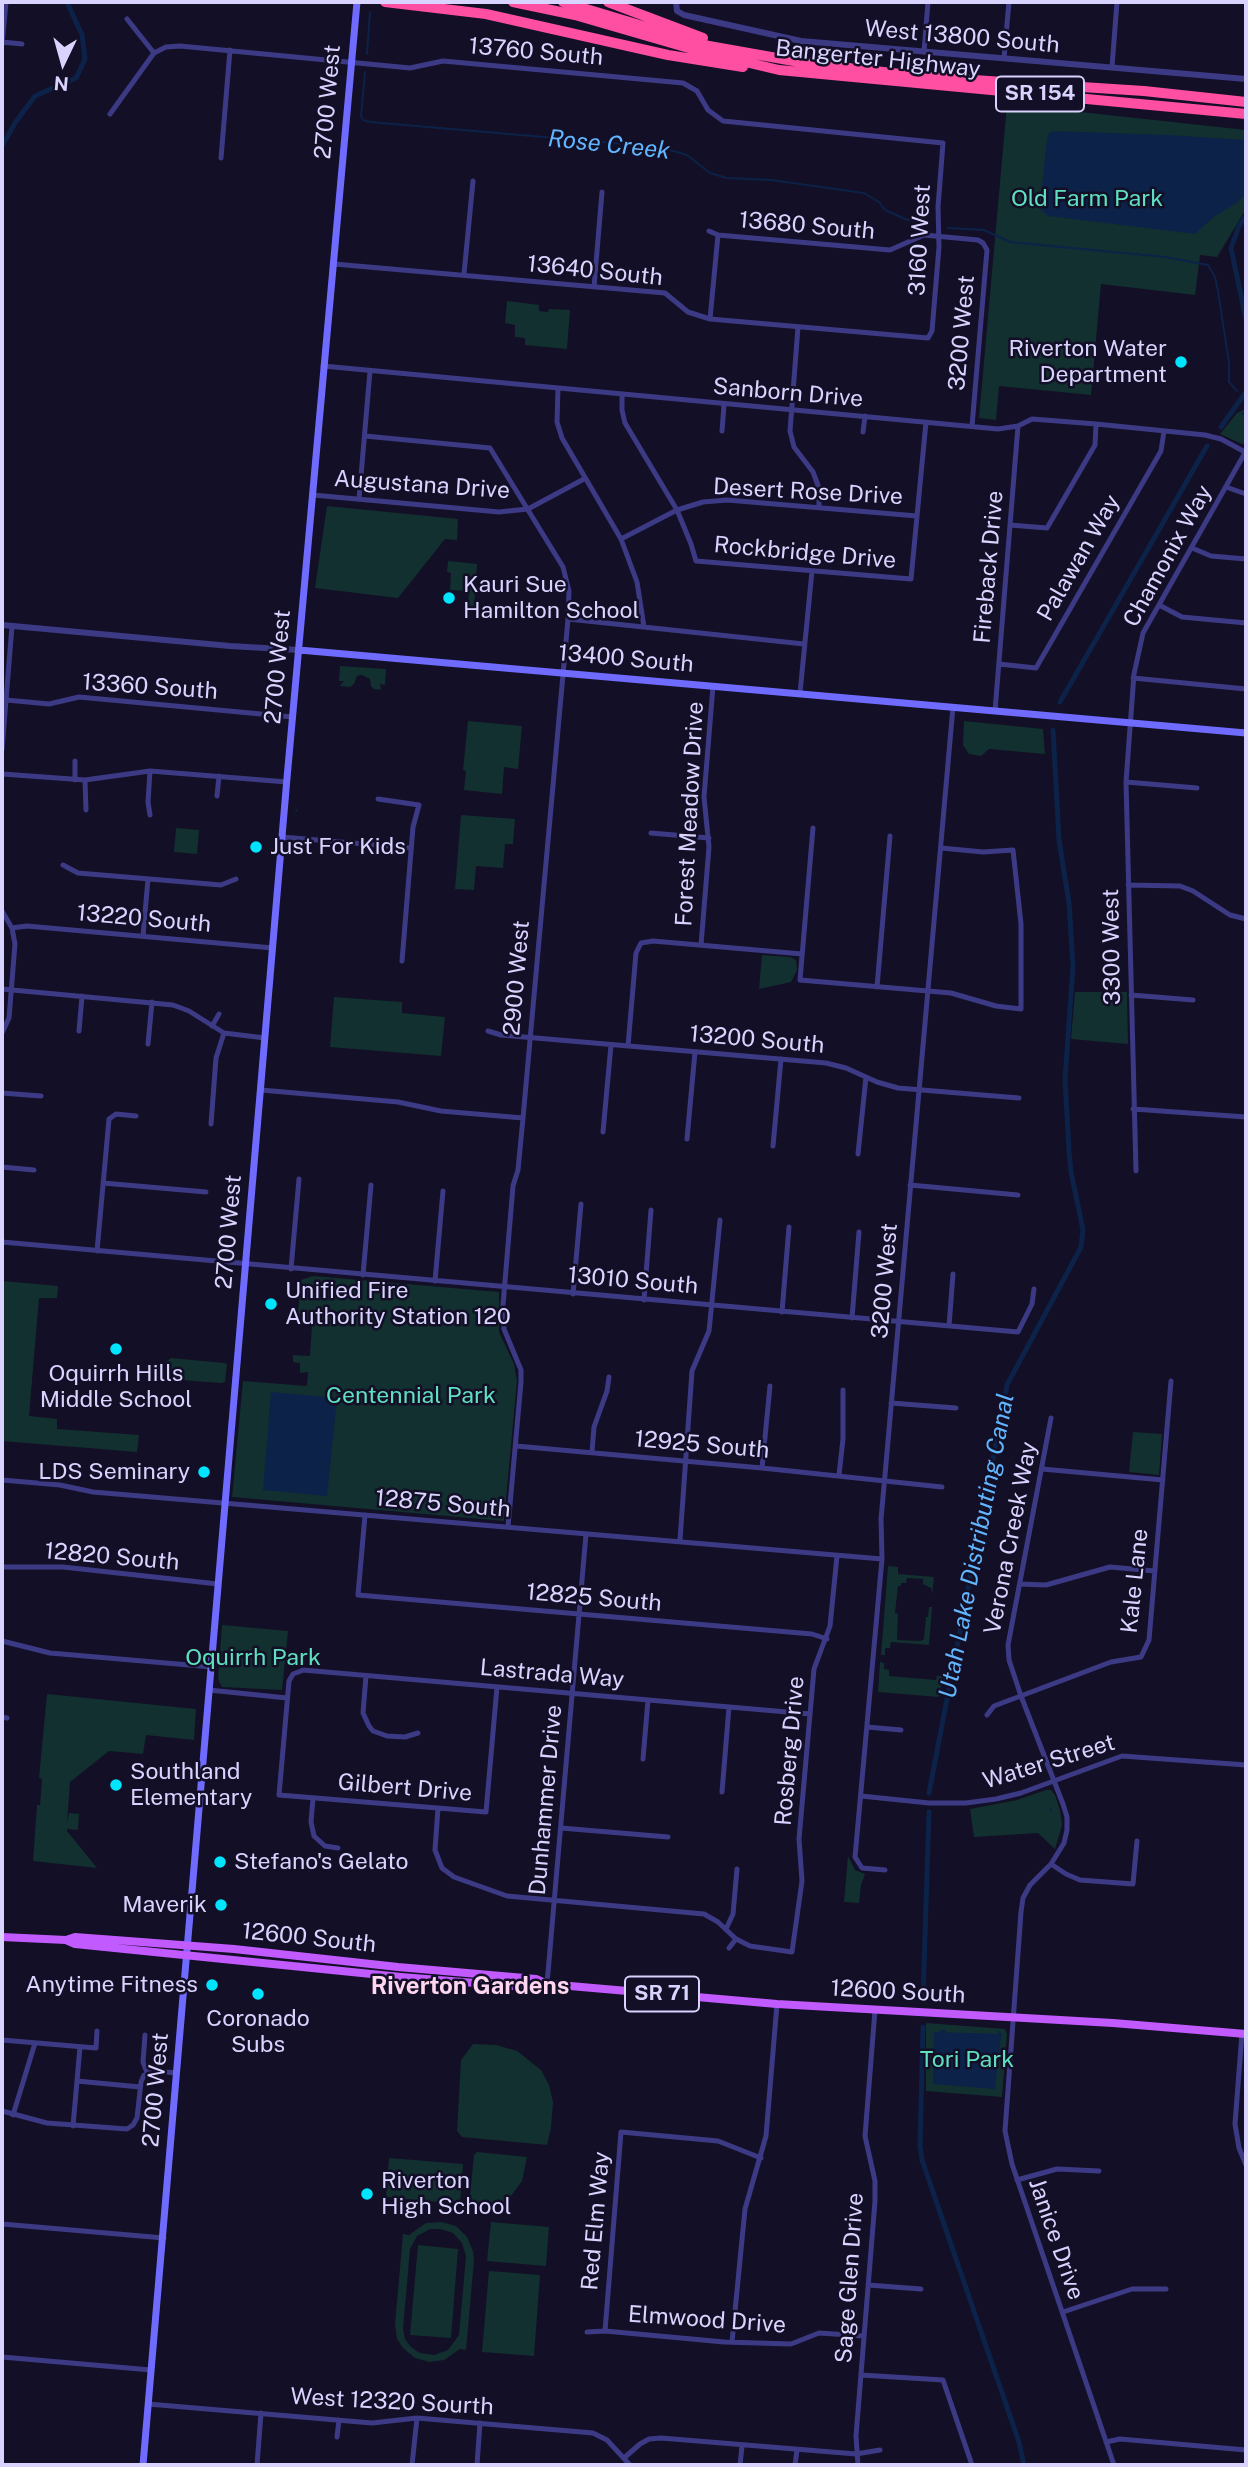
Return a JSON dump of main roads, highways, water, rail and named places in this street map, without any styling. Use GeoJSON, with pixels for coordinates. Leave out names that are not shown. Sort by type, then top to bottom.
{"type":"FeatureCollection","features":[{"type":"Feature","properties":{"kind":"highway"},"geometry":{"type":"LineString","coordinates":[[385,2],[486,14],[706,62],[793,75],[834,76]]}},
{"type":"Feature","properties":{"kind":"highway","name":"Bangerter Highway"},"geometry":{"type":"LineString","coordinates":[[513,2],[575,15],[752,64],[834,76],[1246,114]]}},
{"type":"Feature","properties":{"kind":"highway","name":"Bangerter Highway"},"geometry":{"type":"LineString","coordinates":[[562,2],[709,46],[805,63],[927,77],[1133,90],[1246,102]]}},
{"type":"Feature","properties":{"kind":"highway"},"geometry":{"type":"LineString","coordinates":[[608,2],[708,39],[805,63]]}},
{"type":"Feature","properties":{"kind":"main road","name":"2700 West"},"geometry":{"type":"LineString","coordinates":[[143,2465],[272,948],[357,2]]}},
{"type":"Feature","properties":{"kind":"main road","name":"13400 South"},"geometry":{"type":"LineString","coordinates":[[299,650],[1246,733]]}},
{"type":"Feature","properties":{"kind":"main road","name":"12600 South"},"geometry":{"type":"LineString","coordinates":[[2,1937],[66,1940],[75,1937],[341,1971],[537,1988],[547,1984]]}},
{"type":"Feature","properties":{"kind":"main road","name":"12600 South"},"geometry":{"type":"LineString","coordinates":[[187,1950],[536,1979],[547,1984],[777,2004],[1244,2034]]}},
{"type":"Feature","properties":{"kind":"main road"},"geometry":{"type":"LineString","coordinates":[[341,1971],[346,1967],[392,1971],[398,1967]]}},
{"type":"Feature","properties":{"kind":"water"},"geometry":{"type":"Polygon","coordinates":[[[1054,131],[1246,140],[1246,193],[1237,203],[1215,216],[1195,234],[1048,216],[1040,205],[1047,139],[1049,133],[1054,131]]]}},
{"type":"Feature","properties":{"kind":"water"},"geometry":{"type":"Polygon","coordinates":[[[271,1392],[337,1398],[327,1496],[263,1490],[271,1392]]]}},
{"type":"Feature","properties":{"kind":"water","name":"Tori Park"},"geometry":{"type":"Polygon","coordinates":[[[934,2032],[1001,2034],[995,2089],[933,2084],[934,2032]]]}},
{"type":"Feature","properties":{"kind":"waterway"},"geometry":{"type":"LineString","coordinates":[[2,146],[35,96],[76,78],[85,59],[82,35],[67,2]]}},
{"type":"Feature","properties":{"kind":"waterway","name":"Rose Creek"},"geometry":{"type":"LineString","coordinates":[[367,54],[370,12]]}},
{"type":"Feature","properties":{"kind":"waterway","name":"Rose Creek"},"geometry":{"type":"LineString","coordinates":[[365,72],[361,116],[363,120],[370,122],[660,147],[687,155],[710,173],[727,178],[771,180],[864,193],[879,202],[885,210],[905,219],[929,224]]}},
{"type":"Feature","properties":{"kind":"waterway","name":"Utah Lake Distributing Canal"},"geometry":{"type":"LineString","coordinates":[[1246,216],[1231,248],[1246,320]]}},
{"type":"Feature","properties":{"kind":"waterway","name":"Rose Creek"},"geometry":{"type":"LineString","coordinates":[[948,228],[984,230],[1010,242],[1165,257],[1208,265],[1215,277],[1218,291],[1229,363],[1229,382],[1237,391]]}},
{"type":"Feature","properties":{"kind":"waterway","name":"Utah Lake Distributing Canal"},"geometry":{"type":"LineString","coordinates":[[1221,427],[1246,392]]}},
{"type":"Feature","properties":{"kind":"waterway","name":"Utah Lake Distributing Canal"},"geometry":{"type":"LineString","coordinates":[[1060,702],[1207,446]]}},
{"type":"Feature","properties":{"kind":"waterway","name":"Utah Lake Distributing Canal"},"geometry":{"type":"LineString","coordinates":[[929,1793],[1007,1385],[1081,1247],[1083,1230],[1069,1151],[1065,1079],[1073,966],[1069,903],[1059,840],[1053,730]]}},
{"type":"Feature","properties":{"kind":"waterway","name":"Utah Lake Distributing Canal"},"geometry":{"type":"LineString","coordinates":[[923,1999],[929,1812]]}},
{"type":"Feature","properties":{"kind":"waterway","name":"Utah Lake Distributing Canal"},"geometry":{"type":"LineString","coordinates":[[923,2027],[920,2145],[922,2160],[1019,2442],[1024,2465]]}},
{"type":"Feature","properties":{"kind":"place","name":"Riverton Water Department"},"geometry":{"type":"Point","coordinates":[1181,362]}},
{"type":"Feature","properties":{"kind":"place","name":"Kauri Sue Hamilton School"},"geometry":{"type":"Point","coordinates":[449,598]}},
{"type":"Feature","properties":{"kind":"place","name":"Just For Kids"},"geometry":{"type":"Point","coordinates":[256,847]}},
{"type":"Feature","properties":{"kind":"place","name":"Unified Fire Authority Station 120"},"geometry":{"type":"Point","coordinates":[271,1304]}},
{"type":"Feature","properties":{"kind":"place","name":"Oquirrh Hills Middle School"},"geometry":{"type":"Point","coordinates":[116,1349]}},
{"type":"Feature","properties":{"kind":"place","name":"LDS Seminary"},"geometry":{"type":"Point","coordinates":[204,1472]}},
{"type":"Feature","properties":{"kind":"place","name":"Southland Elementary"},"geometry":{"type":"Point","coordinates":[116,1785]}},
{"type":"Feature","properties":{"kind":"place","name":"Stefano's Gelato"},"geometry":{"type":"Point","coordinates":[220,1862]}},
{"type":"Feature","properties":{"kind":"place","name":"Maverik"},"geometry":{"type":"Point","coordinates":[221,1905]}},
{"type":"Feature","properties":{"kind":"place","name":"Anytime Fitness"},"geometry":{"type":"Point","coordinates":[212,1985]}},
{"type":"Feature","properties":{"kind":"place","name":"Coronado Subs"},"geometry":{"type":"Point","coordinates":[258,1994]}},
{"type":"Feature","properties":{"kind":"place","name":"Riverton High School"},"geometry":{"type":"Point","coordinates":[367,2194]}},
{"type":"Feature","properties":{"kind":"district","name":"Riverton Gardens"},"geometry":{"type":"Point","coordinates":[470,1987]}},
{"type":"Feature","properties":{"kind":"park label","name":"Old Farm Park"},"geometry":{"type":"Point","coordinates":[1087,199]}},
{"type":"Feature","properties":{"kind":"park label","name":"Centennial Park"},"geometry":{"type":"Point","coordinates":[411,1396]}},
{"type":"Feature","properties":{"kind":"park label","name":"Oquirrh Park"},"geometry":{"type":"Point","coordinates":[253,1658]}}]}
